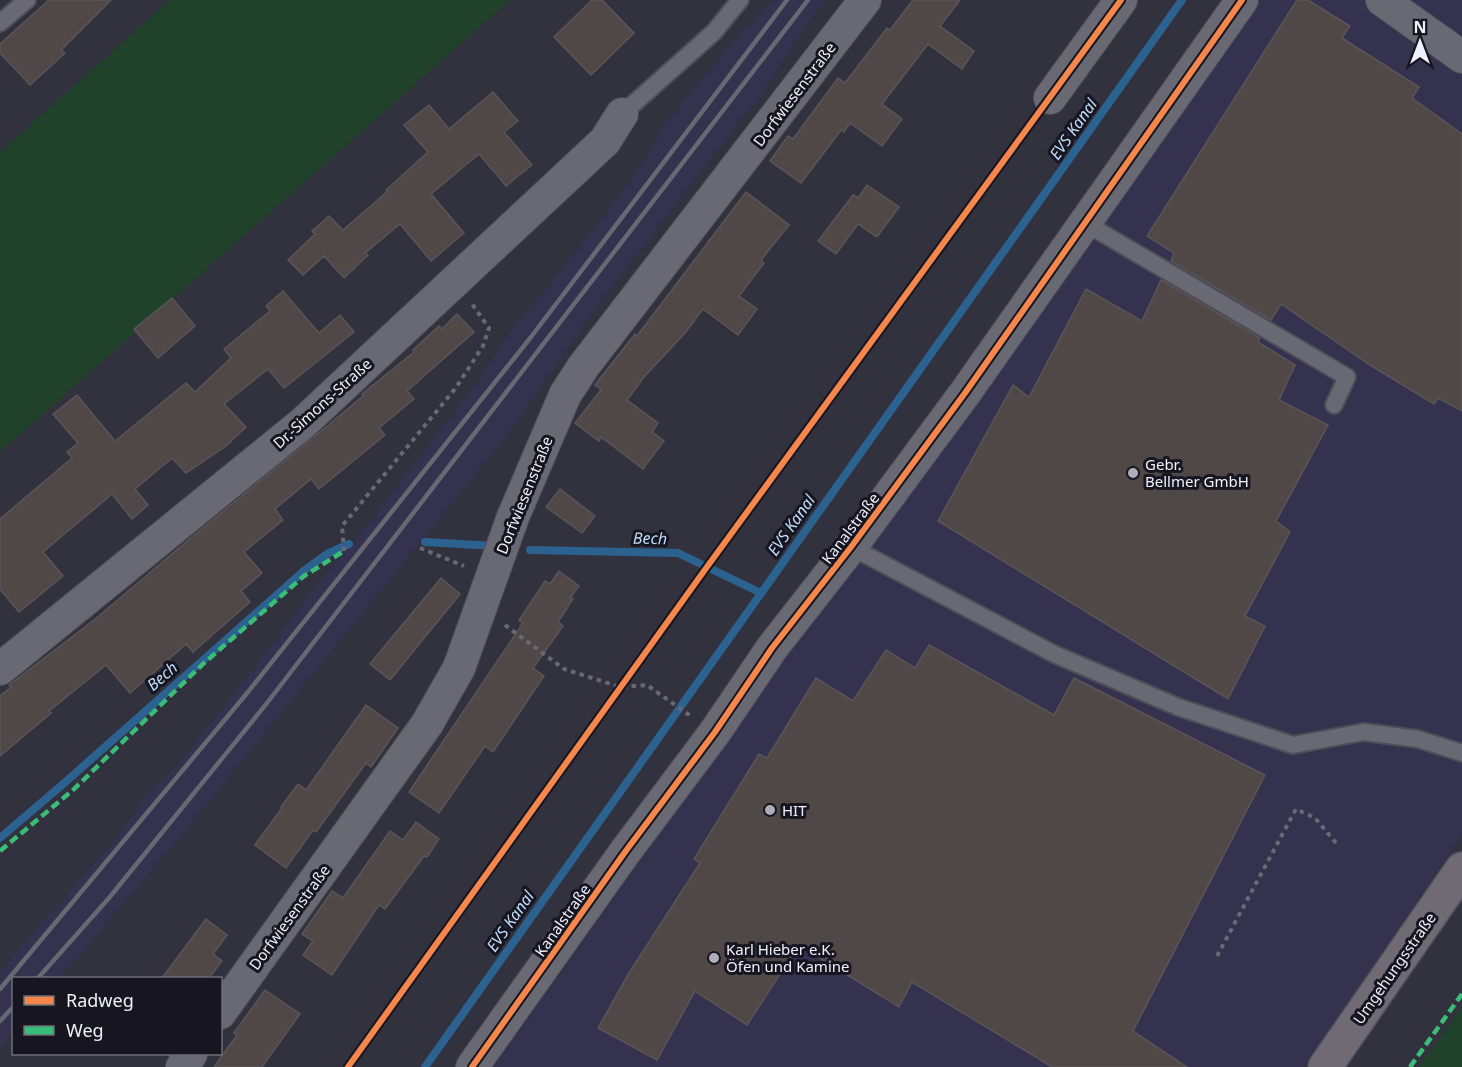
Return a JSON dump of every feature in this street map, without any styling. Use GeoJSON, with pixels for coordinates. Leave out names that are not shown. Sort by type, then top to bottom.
{"type":"FeatureCollection","features":[{"type":"Feature","properties":{"kind":"main road","name":"Umgehungsstraße"},"geometry":{"type":"LineString","coordinates":[[1325,1067],[1462,869]]}},
{"type":"Feature","properties":{"kind":"street","name":"Dorfwiesenstraße"},"geometry":{"type":"LineString","coordinates":[[222,1010],[427,724],[459,668],[513,517],[571,385],[865,0]]}},
{"type":"Feature","properties":{"kind":"street"},"geometry":{"type":"LineString","coordinates":[[1050,98],[1121,0]]}},
{"type":"Feature","properties":{"kind":"street","name":"Kanalstraße"},"geometry":{"type":"LineString","coordinates":[[472,1067],[625,852],[715,732],[772,648],[851,547],[965,393],[1242,0]]}},
{"type":"Feature","properties":{"kind":"street"},"geometry":{"type":"LineString","coordinates":[[1382,0],[1462,57]]}},
{"type":"Feature","properties":{"kind":"street","name":"Dr.-Simons-Straße"},"geometry":{"type":"LineString","coordinates":[[0,669],[303,423],[605,141],[622,114]]}},
{"type":"Feature","properties":{"kind":"lane"},"geometry":{"type":"LineString","coordinates":[[0,23],[27,0]]}},
{"type":"Feature","properties":{"kind":"lane"},"geometry":{"type":"LineString","coordinates":[[622,114],[714,32],[740,0]]}},
{"type":"Feature","properties":{"kind":"lane"},"geometry":{"type":"LineString","coordinates":[[1085,223],[1347,377],[1334,405]]}},
{"type":"Feature","properties":{"kind":"lane"},"geometry":{"type":"LineString","coordinates":[[851,547],[1054,654],[1178,707],[1293,746],[1364,732],[1418,740],[1462,753]]}},
{"type":"Feature","properties":{"kind":"path"},"geometry":{"type":"LineString","coordinates":[[344,551],[342,526],[455,389],[483,345],[489,328],[457,281]]}},
{"type":"Feature","properties":{"kind":"path"},"geometry":{"type":"LineString","coordinates":[[420,548],[491,578]]}},
{"type":"Feature","properties":{"kind":"path"},"geometry":{"type":"LineString","coordinates":[[479,610],[494,616],[564,669],[623,684],[647,685],[715,732]]}},
{"type":"Feature","properties":{"kind":"path"},"geometry":{"type":"LineString","coordinates":[[613,696],[623,684]]}},
{"type":"Feature","properties":{"kind":"path"},"geometry":{"type":"LineString","coordinates":[[1217,956],[1296,809],[1316,818],[1336,843]]}},
{"type":"Feature","properties":{"kind":"shaded area"},"geometry":{"type":"Polygon","coordinates":[[[771,0],[826,0],[802,31],[758,101],[750,108],[596,308],[507,436],[181,836],[61,977],[12,977],[12,1033],[0,1048],[0,971],[118,836],[145,796],[177,766],[474,386],[512,328],[554,280],[636,173],[665,124],[744,28],[752,25],[771,0]]]}},
{"type":"Feature","properties":{"kind":"shaded area"},"geometry":{"type":"Polygon","coordinates":[[[1262,0],[1462,0],[1462,835],[1304,1067],[494,1067],[1047,289],[1262,0]]]}},
{"type":"Feature","properties":{"kind":"green space"},"geometry":{"type":"Polygon","coordinates":[[[170,0],[510,0],[0,452],[0,152],[170,0]]]}},
{"type":"Feature","properties":{"kind":"green space"},"geometry":{"type":"Polygon","coordinates":[[[1462,1007],[1462,1067],[1419,1067],[1462,1007]]]}},
{"type":"Feature","properties":{"kind":"building"},"geometry":{"type":"Polygon","coordinates":[[[49,0],[111,0],[61,50],[65,53],[30,85],[0,53],[0,44],[49,0]]]}},
{"type":"Feature","properties":{"kind":"building"},"geometry":{"type":"Polygon","coordinates":[[[592,0],[602,0],[634,33],[591,75],[554,37],[592,0]]]}},
{"type":"Feature","properties":{"kind":"building"},"geometry":{"type":"Polygon","coordinates":[[[913,0],[960,0],[940,26],[974,51],[962,69],[928,44],[882,104],[902,119],[882,146],[850,123],[844,132],[842,129],[801,183],[770,161],[788,136],[793,139],[838,78],[845,83],[887,28],[890,30],[913,0]]]}},
{"type":"Feature","properties":{"kind":"building"},"geometry":{"type":"Polygon","coordinates":[[[1297,0],[1308,0],[1350,26],[1342,38],[1419,87],[1412,98],[1462,134],[1462,411],[1438,398],[1434,404],[1370,365],[1281,304],[1271,320],[1171,261],[1174,253],[1147,236],[1297,0]]]}},
{"type":"Feature","properties":{"kind":"building"},"geometry":{"type":"Polygon","coordinates":[[[493,92],[518,121],[504,132],[532,165],[506,186],[479,154],[431,194],[464,233],[431,261],[400,224],[365,253],[368,255],[344,278],[324,256],[303,275],[288,260],[315,234],[312,231],[329,216],[343,230],[428,152],[404,125],[429,105],[449,129],[493,92]]]}},
{"type":"Feature","properties":{"kind":"building"},"geometry":{"type":"Polygon","coordinates":[[[867,185],[899,207],[877,237],[858,224],[836,254],[818,241],[853,195],[858,198],[867,185]]]}},
{"type":"Feature","properties":{"kind":"building"},"geometry":{"type":"Polygon","coordinates":[[[746,192],[789,225],[761,260],[764,263],[739,296],[757,309],[738,335],[703,309],[627,400],[658,423],[652,432],[664,441],[643,469],[601,437],[599,441],[575,423],[601,390],[595,385],[635,334],[637,336],[746,192]]]}},
{"type":"Feature","properties":{"kind":"building","name":"Gebr. Bellmer GmbH"},"geometry":{"type":"Polygon","coordinates":[[[1161,280],[1260,338],[1258,342],[1295,365],[1279,400],[1328,425],[1276,521],[1290,532],[1245,616],[1265,626],[1228,699],[938,521],[1013,385],[1029,397],[1086,289],[1142,321],[1161,280]]]}},
{"type":"Feature","properties":{"kind":"building"},"geometry":{"type":"Polygon","coordinates":[[[283,291],[319,333],[340,315],[354,332],[284,388],[268,369],[224,404],[246,427],[226,446],[186,473],[172,458],[135,489],[148,505],[132,519],[112,494],[43,552],[63,576],[19,612],[0,589],[0,519],[72,458],[67,452],[78,443],[53,414],[77,395],[115,441],[186,383],[195,392],[231,358],[224,349],[270,311],[266,306],[283,291]]]}},
{"type":"Feature","properties":{"kind":"building"},"geometry":{"type":"Polygon","coordinates":[[[172,298],[195,326],[158,358],[134,329],[172,298]]]}},
{"type":"Feature","properties":{"kind":"building"},"geometry":{"type":"Polygon","coordinates":[[[457,314],[474,332],[407,391],[414,399],[379,428],[385,435],[319,489],[311,479],[275,509],[283,520],[244,552],[262,573],[241,591],[250,602],[193,652],[186,644],[130,693],[106,665],[49,711],[51,713],[0,756],[0,696],[11,687],[9,685],[94,620],[363,396],[362,394],[414,352],[413,350],[439,326],[442,329],[457,314]]]}},
{"type":"Feature","properties":{"kind":"building"},"geometry":{"type":"Polygon","coordinates":[[[560,489],[595,516],[582,533],[546,507],[560,489]]]}},
{"type":"Feature","properties":{"kind":"building"},"geometry":{"type":"Polygon","coordinates":[[[559,571],[579,586],[558,622],[563,626],[533,668],[544,676],[493,752],[485,746],[439,813],[409,792],[523,623],[519,620],[545,581],[550,584],[559,571]]]}},
{"type":"Feature","properties":{"kind":"building"},"geometry":{"type":"Polygon","coordinates":[[[441,578],[460,594],[390,680],[370,664],[441,578]]]}},
{"type":"Feature","properties":{"kind":"building"},"geometry":{"type":"Polygon","coordinates":[[[929,645],[1054,715],[1074,678],[1265,775],[1133,1031],[1187,1067],[1052,1067],[912,982],[899,1007],[799,945],[747,1025],[695,991],[657,1060],[598,1028],[629,973],[700,863],[694,859],[759,754],[767,758],[816,678],[853,701],[886,650],[915,668],[929,645]]]}},
{"type":"Feature","properties":{"kind":"building"},"geometry":{"type":"Polygon","coordinates":[[[366,705],[398,728],[371,767],[366,763],[316,832],[313,830],[286,868],[255,845],[298,784],[306,790],[366,705]]]}},
{"type":"Feature","properties":{"kind":"building"},"geometry":{"type":"Polygon","coordinates":[[[416,822],[439,839],[385,909],[379,905],[332,975],[303,955],[313,941],[302,934],[332,891],[343,898],[390,831],[403,840],[416,822]]]}},
{"type":"Feature","properties":{"kind":"building"},"geometry":{"type":"Polygon","coordinates":[[[206,919],[227,935],[213,954],[222,961],[210,977],[163,977],[206,919]]]}},
{"type":"Feature","properties":{"kind":"building"},"geometry":{"type":"Polygon","coordinates":[[[265,990],[300,1014],[262,1067],[214,1067],[237,1035],[234,1033],[265,990]]]}},
{"type":"Feature","properties":{"kind":"waterway","name":"EVS Kanal"},"geometry":{"type":"LineString","coordinates":[[425,1067],[1182,0]]}},
{"type":"Feature","properties":{"kind":"waterway","name":"Bech"},"geometry":{"type":"LineString","coordinates":[[425,542],[495,546]]}},
{"type":"Feature","properties":{"kind":"waterway","name":"Bech"},"geometry":{"type":"LineString","coordinates":[[0,838],[305,570],[327,554],[349,544]]}},
{"type":"Feature","properties":{"kind":"waterway","name":"Bech"},"geometry":{"type":"LineString","coordinates":[[530,550],[678,553],[761,593]]}},
{"type":"Feature","properties":{"kind":"railway"},"geometry":{"type":"LineString","coordinates":[[0,989],[248,692],[531,337],[787,0]]}},
{"type":"Feature","properties":{"kind":"railway"},"geometry":{"type":"LineString","coordinates":[[39,977],[109,898],[267,703],[808,0]]}},
{"type":"Feature","properties":{"kind":"railway"},"geometry":{"type":"LineString","coordinates":[[0,1021],[12,1008]]}},
{"type":"Feature","properties":{"kind":"marked path"},"geometry":{"type":"LineString","coordinates":[[0,851],[73,790],[203,664],[304,576],[344,551]]}},
{"type":"Feature","properties":{"kind":"marked path"},"geometry":{"type":"LineString","coordinates":[[1410,1067],[1462,994]]}},
{"type":"Feature","properties":{"kind":"cycle path"},"geometry":{"type":"LineString","coordinates":[[348,1067],[704,571],[1121,0]]}},
{"type":"Feature","properties":{"kind":"cycle path"},"geometry":{"type":"LineString","coordinates":[[472,1067],[625,852],[715,732],[772,648],[851,547],[965,393],[1242,0]]}},
{"type":"Feature","properties":{"kind":"place","name":"Gebr. Bellmer GmbH"},"geometry":{"type":"Point","coordinates":[1133,473]}},
{"type":"Feature","properties":{"kind":"place","name":"HIT"},"geometry":{"type":"Point","coordinates":[770,810]}},
{"type":"Feature","properties":{"kind":"place","name":"Karl Hieber e.K. Öfen und Kamine"},"geometry":{"type":"Point","coordinates":[714,958]}}]}
